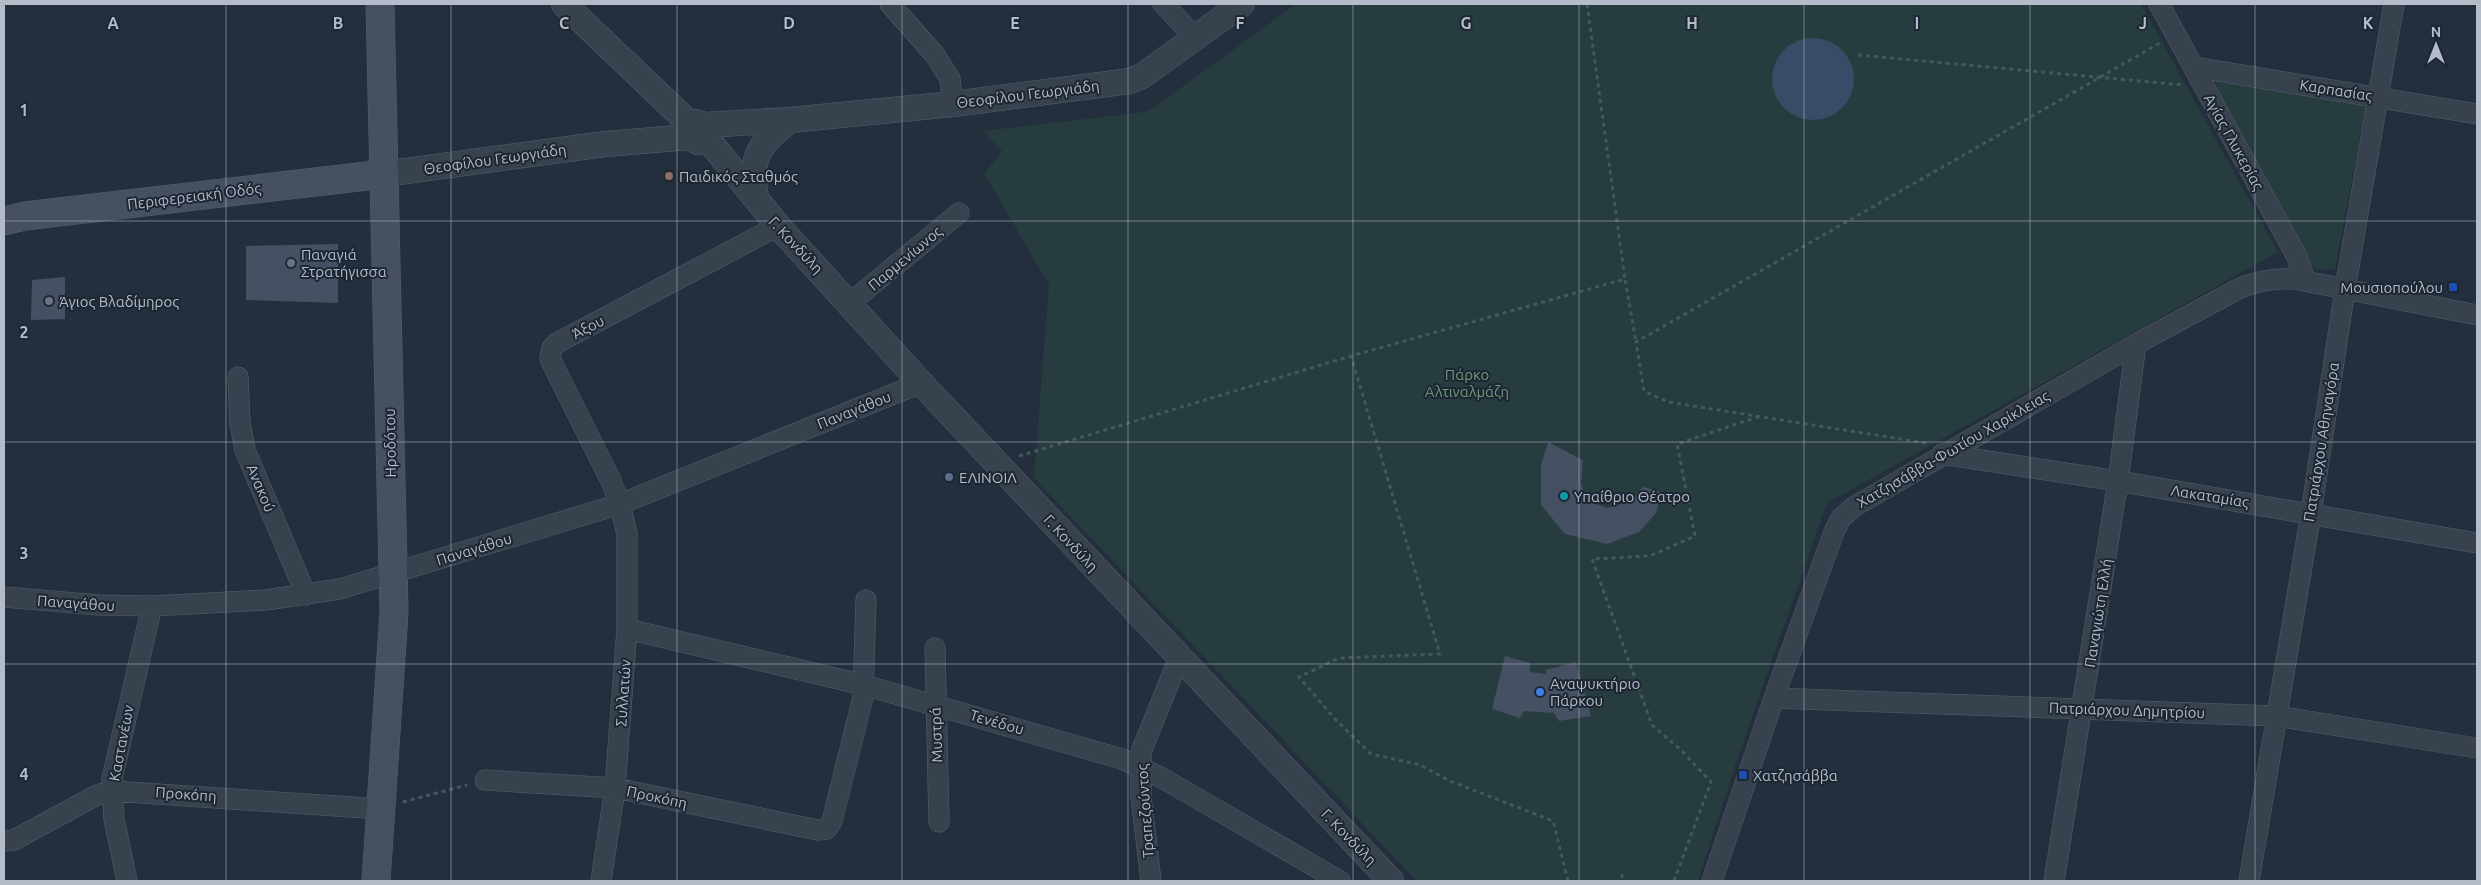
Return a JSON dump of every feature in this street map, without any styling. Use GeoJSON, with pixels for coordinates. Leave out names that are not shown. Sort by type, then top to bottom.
{"type":"FeatureCollection","features":[{"type":"Feature","properties":{"kind":"main road","name":"Ηροδότου"},"geometry":{"type":"LineString","coordinates":[[376,881],[394,621],[380,4]]}},
{"type":"Feature","properties":{"kind":"main road","name":"Περιφερειακή Οδός"},"geometry":{"type":"LineString","coordinates":[[4,221],[25,216],[384,174]]}},
{"type":"Feature","properties":{"kind":"street"},"geometry":{"type":"LineString","coordinates":[[564,4],[698,132]]}},
{"type":"Feature","properties":{"kind":"street"},"geometry":{"type":"LineString","coordinates":[[890,4],[935,55],[950,79],[953,104]]}},
{"type":"Feature","properties":{"kind":"street"},"geometry":{"type":"LineString","coordinates":[[1163,4],[1196,38]]}},
{"type":"Feature","properties":{"kind":"street","name":"Θεοφίλου Γεωργιάδη"},"geometry":{"type":"LineString","coordinates":[[384,174],[790,120],[953,104],[1130,81],[1142,76],[1242,4]]}},
{"type":"Feature","properties":{"kind":"street","name":"Αγίας Γλυκερίας"},"geometry":{"type":"LineString","coordinates":[[2159,4],[2296,255],[2306,281]]}},
{"type":"Feature","properties":{"kind":"street","name":"Πατριάρχου Αθηναγόρα"},"geometry":{"type":"LineString","coordinates":[[2249,881],[2311,513],[2345,290],[2394,4]]}},
{"type":"Feature","properties":{"kind":"street","name":"Καρπασίας"},"geometry":{"type":"LineString","coordinates":[[2194,67],[2477,114]]}},
{"type":"Feature","properties":{"kind":"street"},"geometry":{"type":"LineString","coordinates":[[756,199],[753,173],[758,152],[774,132],[790,120]]}},
{"type":"Feature","properties":{"kind":"street","name":"Γ. Κονδύλη"},"geometry":{"type":"LineString","coordinates":[[698,132],[778,226],[921,383],[1391,881]]}},
{"type":"Feature","properties":{"kind":"street","name":"Παρμενίωνος"},"geometry":{"type":"LineString","coordinates":[[850,303],[959,213]]}},
{"type":"Feature","properties":{"kind":"street","name":"Άξου"},"geometry":{"type":"LineString","coordinates":[[620,504],[550,359],[552,348],[556,343],[778,226]]}},
{"type":"Feature","properties":{"kind":"street","name":"Χατζησάββα-Φωτίου Χαρίκλειας"},"geometry":{"type":"LineString","coordinates":[[1712,881],[1774,698],[1841,518],[1854,506],[1938,449],[2240,288],[2282,278],[2477,314]]}},
{"type":"Feature","properties":{"kind":"street","name":"Παναγιώτη Ελλή"},"geometry":{"type":"LineString","coordinates":[[2054,881],[2118,481],[2136,344]]}},
{"type":"Feature","properties":{"kind":"street","name":"Ανακού"},"geometry":{"type":"LineString","coordinates":[[238,377],[240,423],[245,450],[306,595]]}},
{"type":"Feature","properties":{"kind":"street","name":"Παναγάθου"},"geometry":{"type":"LineString","coordinates":[[4,597],[99,605],[152,606],[266,600],[340,589],[620,504],[921,383]]}},
{"type":"Feature","properties":{"kind":"street","name":"Λακαταμίας"},"geometry":{"type":"LineString","coordinates":[[1938,449],[2477,543]]}},
{"type":"Feature","properties":{"kind":"street","name":"Συλλατών"},"geometry":{"type":"LineString","coordinates":[[600,881],[616,788],[627,629],[628,548],[620,504]]}},
{"type":"Feature","properties":{"kind":"street"},"geometry":{"type":"LineString","coordinates":[[864,685],[866,600]]}},
{"type":"Feature","properties":{"kind":"street","name":"Καστανέων"},"geometry":{"type":"LineString","coordinates":[[127,881],[114,819],[112,790],[115,758],[152,606]]}},
{"type":"Feature","properties":{"kind":"street","name":"Τενέδου"},"geometry":{"type":"LineString","coordinates":[[627,629],[864,685],[1122,759],[1140,766],[1340,881]]}},
{"type":"Feature","properties":{"kind":"street","name":"Μυστρά"},"geometry":{"type":"LineString","coordinates":[[935,648],[939,822]]}},
{"type":"Feature","properties":{"kind":"street","name":"Τραπεζούντος"},"geometry":{"type":"LineString","coordinates":[[1151,881],[1141,797],[1140,766],[1142,744],[1179,658]]}},
{"type":"Feature","properties":{"kind":"street","name":"Προκόπη"},"geometry":{"type":"LineString","coordinates":[[485,780],[616,788],[818,830],[827,829],[832,821],[864,685]]}},
{"type":"Feature","properties":{"kind":"street","name":"Πατριάρχου Δημητρίου"},"geometry":{"type":"LineString","coordinates":[[1774,698],[2276,716],[2477,748]]}},
{"type":"Feature","properties":{"kind":"street","name":"Προκόπη"},"geometry":{"type":"LineString","coordinates":[[4,841],[14,840],[97,795],[112,790],[381,809]]}},
{"type":"Feature","properties":{"kind":"path"},"geometry":{"type":"LineString","coordinates":[[1587,4],[1625,279],[1644,391],[1668,402],[1760,416],[1938,449]]}},
{"type":"Feature","properties":{"kind":"path"},"geometry":{"type":"LineString","coordinates":[[1636,342],[2162,42]]}},
{"type":"Feature","properties":{"kind":"path"},"geometry":{"type":"LineString","coordinates":[[1858,55],[2186,86]]}},
{"type":"Feature","properties":{"kind":"path"},"geometry":{"type":"LineString","coordinates":[[996,463],[1352,356],[1625,279]]}},
{"type":"Feature","properties":{"kind":"path"},"geometry":{"type":"LineString","coordinates":[[1352,356],[1440,654],[1338,658],[1299,677],[1335,719],[1371,754],[1420,766],[1450,781],[1553,821],[1568,881]]}},
{"type":"Feature","properties":{"kind":"path"},"geometry":{"type":"LineString","coordinates":[[1674,881],[1711,782],[1682,751],[1652,726],[1592,558],[1650,556],[1695,536],[1678,444],[1760,416]]}},
{"type":"Feature","properties":{"kind":"path"},"geometry":{"type":"LineString","coordinates":[[381,809],[485,780]]}},
{"type":"Feature","properties":{"kind":"path"},"geometry":{"type":"LineString","coordinates":[[1622,874],[1622,881]]}},
{"type":"Feature","properties":{"kind":"green space","name":"Πάρκο Αλτιναλμάζη"},"geometry":{"type":"Polygon","coordinates":[[[1296,4],[2141,4],[2278,252],[1827,503],[1738,757],[1698,881],[1417,881],[1034,478],[1049,284],[984,174],[1002,151],[983,131],[1145,112],[1156,106],[1296,4]]]}},
{"type":"Feature","properties":{"kind":"green space"},"geometry":{"type":"Polygon","coordinates":[[[2212,80],[2366,106],[2335,269],[2314,269],[2212,80]]]}},
{"type":"Feature","properties":{"kind":"water"},"geometry":{"type":"Polygon","coordinates":[[[1813,38],[1829,41],[1842,50],[1851,63],[1854,79],[1851,95],[1842,108],[1829,117],[1813,120],[1797,117],[1784,108],[1775,95],[1772,79],[1775,63],[1784,50],[1797,41],[1813,38]]]}},
{"type":"Feature","properties":{"kind":"building"},"geometry":{"type":"Polygon","coordinates":[[[338,244],[338,303],[246,300],[246,246],[338,244]]]}},
{"type":"Feature","properties":{"kind":"building"},"geometry":{"type":"Polygon","coordinates":[[[65,277],[65,319],[31,320],[32,280],[65,277]]]}},
{"type":"Feature","properties":{"kind":"building","name":"Υπαίθριο Θέατρο"},"geometry":{"type":"Polygon","coordinates":[[[1548,442],[1583,460],[1581,484],[1588,501],[1607,508],[1630,502],[1643,487],[1662,492],[1656,513],[1639,532],[1607,544],[1565,534],[1541,505],[1541,465],[1548,442]]]}},
{"type":"Feature","properties":{"kind":"building","name":"Αναψυκτήριο Πάρκου"},"geometry":{"type":"Polygon","coordinates":[[[1505,656],[1530,663],[1530,672],[1546,674],[1546,670],[1576,662],[1591,716],[1559,721],[1554,713],[1524,711],[1520,718],[1492,709],[1505,656]]]}},
{"type":"Feature","properties":{"kind":"place","name":"Παιδικός Σταθμός"},"geometry":{"type":"Point","coordinates":[669,176]}},
{"type":"Feature","properties":{"kind":"place","name":"Παναγιά Στρατήγισσα"},"geometry":{"type":"Point","coordinates":[291,263]}},
{"type":"Feature","properties":{"kind":"place","name":"Μουσιοπούλου"},"geometry":{"type":"Point","coordinates":[2453,287]}},
{"type":"Feature","properties":{"kind":"place","name":"Άγιος Βλαδίμηρος"},"geometry":{"type":"Point","coordinates":[49,301]}},
{"type":"Feature","properties":{"kind":"place","name":"ΕΛΙΝΟΙΛ"},"geometry":{"type":"Point","coordinates":[949,477]}},
{"type":"Feature","properties":{"kind":"place","name":"Υπαίθριο Θέατρο"},"geometry":{"type":"Point","coordinates":[1564,496]}},
{"type":"Feature","properties":{"kind":"place","name":"Αναψυκτήριο Πάρκου"},"geometry":{"type":"Point","coordinates":[1540,692]}},
{"type":"Feature","properties":{"kind":"place","name":"Χατζησάββα"},"geometry":{"type":"Point","coordinates":[1743,775]}}]}
